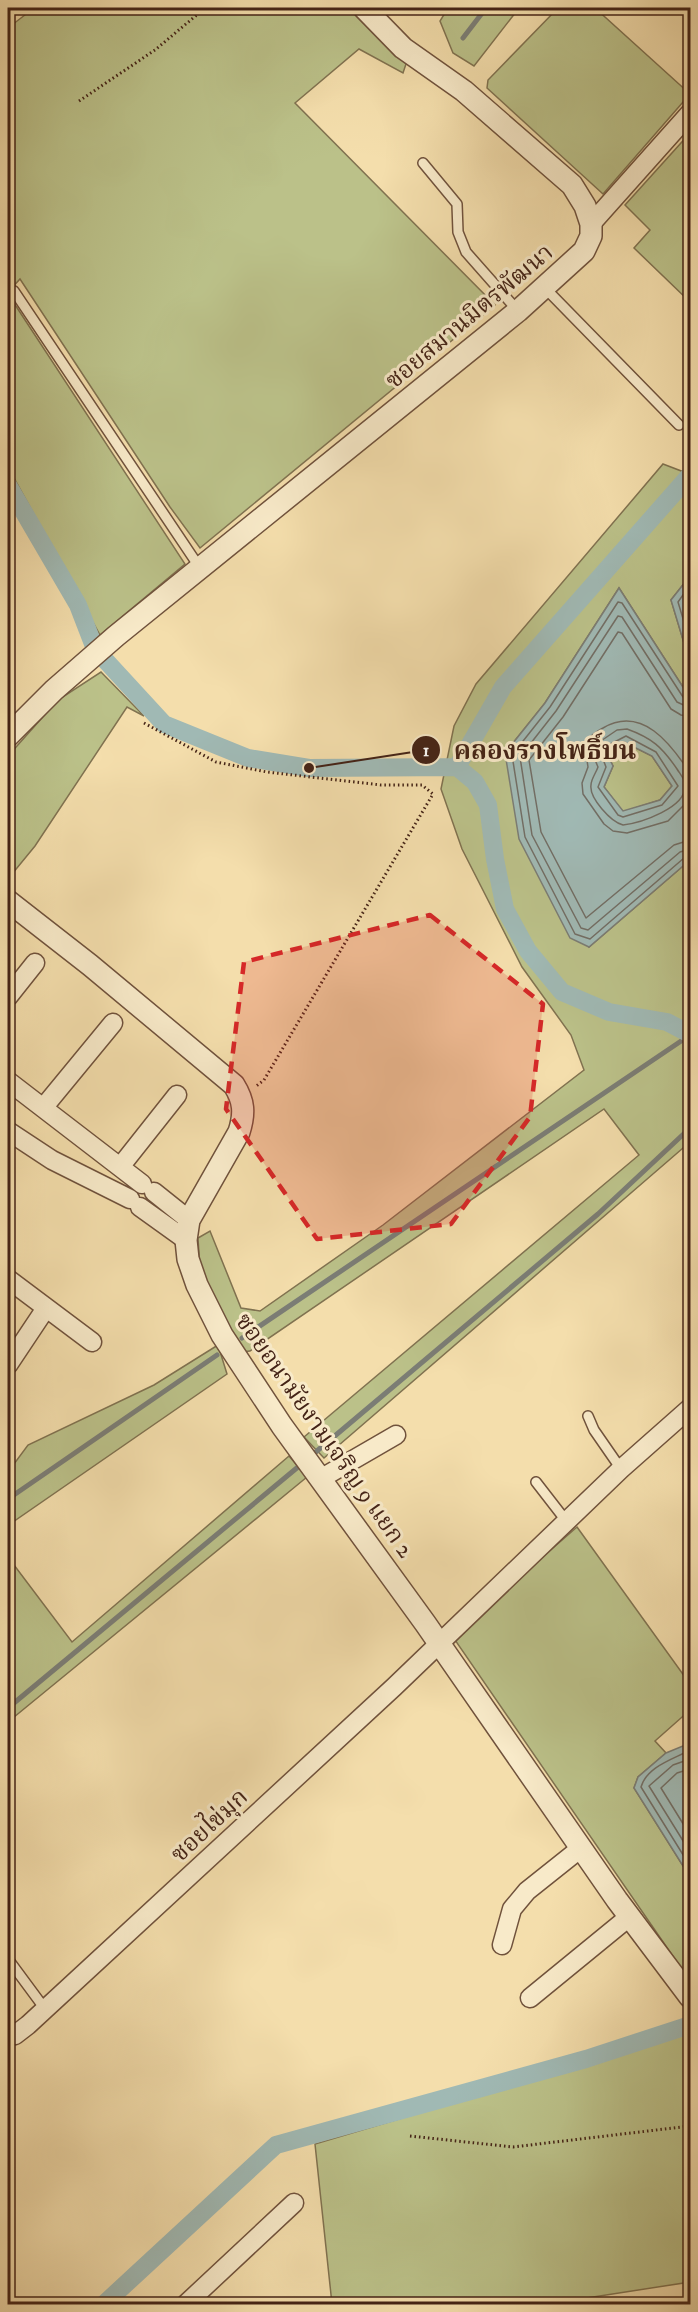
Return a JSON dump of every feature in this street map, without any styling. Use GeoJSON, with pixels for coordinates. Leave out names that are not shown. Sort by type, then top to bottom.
{"type":"FeatureCollection","features":[{"type":"Feature","properties":{"kind":"street"},"geometry":{"type":"LineString","coordinates":[[364,8],[403,48],[464,91],[572,185],[585,206],[591,224],[690,113]]}},
{"type":"Feature","properties":{"kind":"street","name":"ซอยสมานมิตรพัฒนา"},"geometry":{"type":"LineString","coordinates":[[8,736],[116,636],[545,288],[585,250],[591,236],[591,224]]}},
{"type":"Feature","properties":{"kind":"street"},"geometry":{"type":"LineString","coordinates":[[8,901],[214,1067],[234,1085],[242,1097],[244,1116],[239,1132],[188,1230]]}},
{"type":"Feature","properties":{"kind":"street"},"geometry":{"type":"LineString","coordinates":[[8,996],[35,963]]}},
{"type":"Feature","properties":{"kind":"street"},"geometry":{"type":"LineString","coordinates":[[43,1108],[113,1023]]}},
{"type":"Feature","properties":{"kind":"street"},"geometry":{"type":"LineString","coordinates":[[8,1081],[137,1180],[188,1230]]}},
{"type":"Feature","properties":{"kind":"street"},"geometry":{"type":"LineString","coordinates":[[130,1200],[177,1095]]}},
{"type":"Feature","properties":{"kind":"street"},"geometry":{"type":"LineString","coordinates":[[8,1131],[52,1160],[188,1230]]}},
{"type":"Feature","properties":{"kind":"street","name":"ซอยอนามัยงามเจริญ 9 แยก 2"},"geometry":{"type":"LineString","coordinates":[[188,1230],[188,1259],[197,1285],[222,1335],[309,1463],[438,1642],[629,1917],[690,1997]]}},
{"type":"Feature","properties":{"kind":"street"},"geometry":{"type":"LineString","coordinates":[[8,1279],[92,1342]]}},
{"type":"Feature","properties":{"kind":"street"},"geometry":{"type":"LineString","coordinates":[[8,1365],[46,1308]]}},
{"type":"Feature","properties":{"kind":"street","name":"ซอยไข่มุก"},"geometry":{"type":"LineString","coordinates":[[8,2036],[15,2035],[45,2009],[394,1688],[438,1642],[621,1469],[690,1408]]}},
{"type":"Feature","properties":{"kind":"street"},"geometry":{"type":"LineString","coordinates":[[309,1463],[396,1435]]}},
{"type":"Feature","properties":{"kind":"street"},"geometry":{"type":"LineString","coordinates":[[502,1945],[512,1909],[527,1891],[581,1848]]}},
{"type":"Feature","properties":{"kind":"street"},"geometry":{"type":"LineString","coordinates":[[530,1998],[629,1917]]}},
{"type":"Feature","properties":{"kind":"street"},"geometry":{"type":"LineString","coordinates":[[186,2304],[294,2203]]}},
{"type":"Feature","properties":{"kind":"lane"},"geometry":{"type":"LineString","coordinates":[[423,163],[454,197],[457,204],[460,242],[466,252],[518,311]]}},
{"type":"Feature","properties":{"kind":"lane"},"geometry":{"type":"LineString","coordinates":[[545,288],[679,425]]}},
{"type":"Feature","properties":{"kind":"lane"},"geometry":{"type":"LineString","coordinates":[[14,291],[201,569]]}},
{"type":"Feature","properties":{"kind":"lane"},"geometry":{"type":"LineString","coordinates":[[588,1416],[594,1430],[621,1469]]}},
{"type":"Feature","properties":{"kind":"lane"},"geometry":{"type":"LineString","coordinates":[[536,1482],[567,1522]]}},
{"type":"Feature","properties":{"kind":"lane"},"geometry":{"type":"LineString","coordinates":[[8,1959],[45,2009]]}},
{"type":"Feature","properties":{"kind":"path"},"geometry":{"type":"LineString","coordinates":[[79,101],[155,50],[205,8]]}},
{"type":"Feature","properties":{"kind":"path"},"geometry":{"type":"LineString","coordinates":[[144,723],[216,762],[267,772],[381,784],[422,785],[433,794],[264,1080],[242,1097]]}},
{"type":"Feature","properties":{"kind":"path"},"geometry":{"type":"LineString","coordinates":[[410,2136],[513,2147],[690,2126]]}},
{"type":"Feature","properties":{"kind":"highlighted area"},"geometry":{"type":"Polygon","coordinates":[[[430,915],[543,1004],[530,1117],[451,1224],[317,1239],[226,1109],[244,962],[430,915]]]}},
{"type":"Feature","properties":{"kind":"green space"},"geometry":{"type":"Polygon","coordinates":[[[34,8],[357,8],[407,61],[403,73],[359,49],[295,103],[495,305],[200,548],[170,507],[20,279],[8,292],[8,28],[34,8]]]}},
{"type":"Feature","properties":{"kind":"green space"},"geometry":{"type":"Polygon","coordinates":[[[448,8],[519,8],[474,66],[453,53],[440,21],[448,8]]]}},
{"type":"Feature","properties":{"kind":"green space"},"geometry":{"type":"Polygon","coordinates":[[[558,8],[595,8],[690,94],[603,194],[487,88],[488,80],[558,8]]]}},
{"type":"Feature","properties":{"kind":"green space"},"geometry":{"type":"Polygon","coordinates":[[[690,133],[690,302],[634,248],[650,230],[625,205],[690,133]]]}},
{"type":"Feature","properties":{"kind":"green space"},"geometry":{"type":"Polygon","coordinates":[[[8,294],[185,564],[100,635],[8,467],[8,294]]]}},
{"type":"Feature","properties":{"kind":"green space"},"geometry":{"type":"Polygon","coordinates":[[[663,464],[684,472],[690,464],[690,576],[671,600],[684,643],[690,654],[690,698],[619,588],[545,703],[505,753],[589,947],[690,860],[690,1142],[324,1458],[304,1437],[639,1155],[604,1109],[250,1351],[241,1352],[200,1270],[198,1238],[210,1231],[241,1308],[260,1311],[383,1225],[584,1070],[571,1035],[522,967],[462,849],[441,789],[454,726],[476,684],[663,464]]]}},
{"type":"Feature","properties":{"kind":"green space"},"geometry":{"type":"Polygon","coordinates":[[[101,672],[144,716],[127,707],[35,846],[8,879],[8,756],[58,700],[101,672]]]}},
{"type":"Feature","properties":{"kind":"green space"},"geometry":{"type":"Polygon","coordinates":[[[624,742],[652,756],[672,786],[660,800],[623,812],[604,787],[613,766],[606,752],[624,742]]]}},
{"type":"Feature","properties":{"kind":"green space"},"geometry":{"type":"Polygon","coordinates":[[[218,1345],[227,1374],[13,1522],[8,1530],[8,1472],[28,1445],[154,1385],[218,1345]]]}},
{"type":"Feature","properties":{"kind":"green space"},"geometry":{"type":"Polygon","coordinates":[[[289,1456],[307,1477],[8,1722],[8,1557],[72,1642],[289,1456]]]}},
{"type":"Feature","properties":{"kind":"green space"},"geometry":{"type":"Polygon","coordinates":[[[577,1527],[690,1684],[690,1710],[655,1741],[666,1753],[638,1777],[634,1788],[690,1877],[690,1981],[455,1640],[459,1630],[577,1527]]]}},
{"type":"Feature","properties":{"kind":"green space"},"geometry":{"type":"Polygon","coordinates":[[[690,2035],[690,2282],[548,2304],[332,2304],[315,2144],[676,2036],[690,2035]]]}},
{"type":"Feature","properties":{"kind":"water"},"geometry":{"type":"Polygon","coordinates":[[[690,576],[690,654],[684,643],[671,600],[690,576]]]}},
{"type":"Feature","properties":{"kind":"water"},"geometry":{"type":"Polygon","coordinates":[[[619,588],[690,698],[690,860],[589,947],[570,938],[519,839],[505,753],[545,703],[619,588]],[[624,742],[606,752],[613,766],[604,787],[623,811],[660,800],[672,786],[652,756],[624,742]]]}},
{"type":"Feature","properties":{"kind":"water"},"geometry":{"type":"Polygon","coordinates":[[[690,1743],[690,1877],[634,1788],[638,1777],[666,1753],[690,1743]]]}},
{"type":"Feature","properties":{"kind":"waterway"},"geometry":{"type":"LineString","coordinates":[[463,38],[486,8]]}},
{"type":"Feature","properties":{"kind":"waterway"},"geometry":{"type":"LineString","coordinates":[[457,767],[503,687],[690,475]]}},
{"type":"Feature","properties":{"kind":"waterway"},"geometry":{"type":"LineString","coordinates":[[8,485],[78,605],[95,649],[164,724],[248,758],[309,768],[457,767],[475,782],[488,805],[495,859],[505,909],[528,951],[562,992],[609,1012],[667,1022],[690,1034]]}},
{"type":"Feature","properties":{"kind":"waterway"},"geometry":{"type":"LineString","coordinates":[[242,1338],[690,1035]]}},
{"type":"Feature","properties":{"kind":"waterway"},"geometry":{"type":"LineString","coordinates":[[311,1456],[598,1214],[690,1128]]}},
{"type":"Feature","properties":{"kind":"waterway"},"geometry":{"type":"LineString","coordinates":[[8,1499],[217,1355]]}},
{"type":"Feature","properties":{"kind":"waterway"},"geometry":{"type":"LineString","coordinates":[[8,1708],[304,1462]]}},
{"type":"Feature","properties":{"kind":"waterway"},"geometry":{"type":"LineString","coordinates":[[104,2304],[276,2145],[586,2059],[690,2025]]}},
{"type":"Feature","properties":{"kind":"place","name":"คลองรางโพธิ์บน"},"geometry":{"type":"Point","coordinates":[309,768]}}]}
